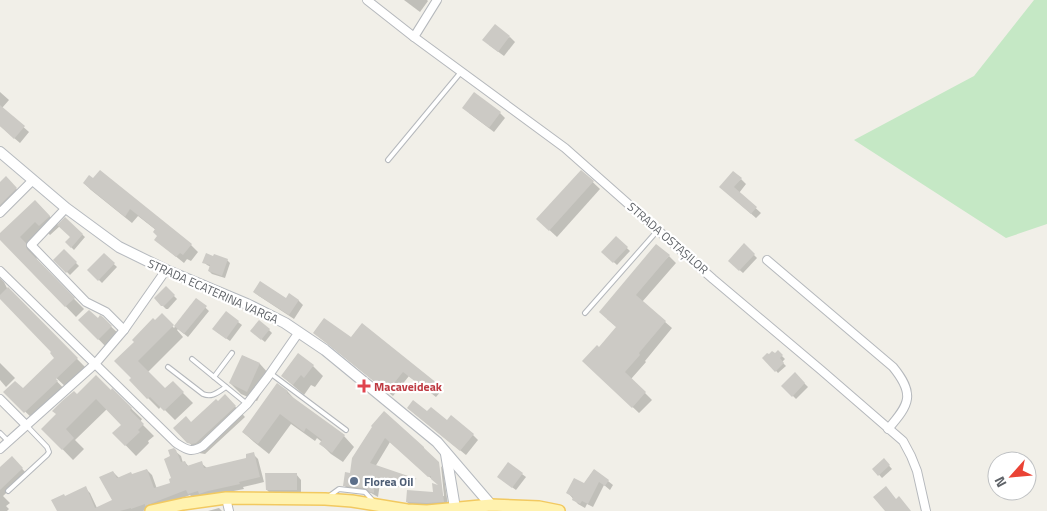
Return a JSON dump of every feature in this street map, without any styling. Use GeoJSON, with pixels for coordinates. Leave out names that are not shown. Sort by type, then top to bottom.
{"type":"FeatureCollection","features":[{"type":"Feature","properties":{"kind":"main road","name":"STRADA ECATERINA VARGA"},"geometry":{"type":"LineString","coordinates":[[0,152],[66,208],[118,247],[166,270],[247,304],[285,323],[325,350],[431,436],[491,505]]}},
{"type":"Feature","properties":{"kind":"main road"},"geometry":{"type":"LineString","coordinates":[[446,453],[455,508]]}},
{"type":"Feature","properties":{"kind":"main road"},"geometry":{"type":"LineString","coordinates":[[152,511],[183,504],[226,498],[325,499],[427,511],[478,508],[491,505],[532,507],[559,511]]}},
{"type":"Feature","properties":{"kind":"street","name":"STRADA OSTAȘILOR"},"geometry":{"type":"LineString","coordinates":[[367,0],[565,148],[903,442],[917,471],[926,511]]}},
{"type":"Feature","properties":{"kind":"street"},"geometry":{"type":"LineString","coordinates":[[414,37],[437,0]]}},
{"type":"Feature","properties":{"kind":"street"},"geometry":{"type":"LineString","coordinates":[[0,213],[33,180]]}},
{"type":"Feature","properties":{"kind":"street"},"geometry":{"type":"LineString","coordinates":[[66,208],[31,245],[86,302],[106,312],[124,330]]}},
{"type":"Feature","properties":{"kind":"street"},"geometry":{"type":"LineString","coordinates":[[767,260],[892,366],[901,377],[908,397],[905,408],[900,416],[888,429]]}},
{"type":"Feature","properties":{"kind":"street"},"geometry":{"type":"LineString","coordinates":[[0,449],[95,364],[124,330],[166,270]]}},
{"type":"Feature","properties":{"kind":"street"},"geometry":{"type":"LineString","coordinates":[[0,271],[176,443],[186,450],[196,450],[203,446],[247,404],[299,332]]}},
{"type":"Feature","properties":{"kind":"street"},"geometry":{"type":"LineString","coordinates":[[0,399],[26,425]]}},
{"type":"Feature","properties":{"kind":"street"},"geometry":{"type":"LineString","coordinates":[[226,498],[230,511]]}},
{"type":"Feature","properties":{"kind":"lane"},"geometry":{"type":"LineString","coordinates":[[388,160],[461,72]]}},
{"type":"Feature","properties":{"kind":"lane"},"geometry":{"type":"LineString","coordinates":[[585,313],[658,230]]}},
{"type":"Feature","properties":{"kind":"lane"},"geometry":{"type":"LineString","coordinates":[[214,377],[232,353]]}},
{"type":"Feature","properties":{"kind":"lane"},"geometry":{"type":"LineString","coordinates":[[192,358],[247,404]]}},
{"type":"Feature","properties":{"kind":"lane"},"geometry":{"type":"LineString","coordinates":[[168,367],[207,396],[212,396],[226,387]]}},
{"type":"Feature","properties":{"kind":"lane"},"geometry":{"type":"LineString","coordinates":[[270,373],[346,430]]}},
{"type":"Feature","properties":{"kind":"lane"},"geometry":{"type":"LineString","coordinates":[[8,491],[49,452],[47,446],[26,425]]}},
{"type":"Feature","properties":{"kind":"lane"},"geometry":{"type":"LineString","coordinates":[[0,433],[8,441]]}},
{"type":"Feature","properties":{"kind":"green space"},"geometry":{"type":"Polygon","coordinates":[[[1034,0],[1047,0],[1047,224],[1006,238],[854,140],[974,76],[1034,0]]]}},
{"type":"Feature","properties":{"kind":"building"},"geometry":{"type":"Polygon","coordinates":[[[495,24],[510,36],[498,52],[482,40],[495,24]]]}},
{"type":"Feature","properties":{"kind":"building"},"geometry":{"type":"Polygon","coordinates":[[[474,92],[501,112],[489,128],[462,108],[474,92]]]}},
{"type":"Feature","properties":{"kind":"building"},"geometry":{"type":"Polygon","coordinates":[[[0,105],[25,126],[14,139],[0,126],[0,105]]]}},
{"type":"Feature","properties":{"kind":"building"},"geometry":{"type":"Polygon","coordinates":[[[100,170],[192,244],[183,255],[180,253],[176,257],[154,240],[157,236],[153,232],[155,229],[130,209],[125,217],[83,183],[89,175],[93,178],[100,170]]]}},
{"type":"Feature","properties":{"kind":"building"},"geometry":{"type":"Polygon","coordinates":[[[581,170],[594,181],[549,231],[536,219],[581,170]]]}},
{"type":"Feature","properties":{"kind":"building"},"geometry":{"type":"Polygon","coordinates":[[[733,171],[742,178],[734,187],[757,207],[751,214],[719,187],[733,171]]]}},
{"type":"Feature","properties":{"kind":"building"},"geometry":{"type":"Polygon","coordinates":[[[6,176],[17,188],[0,205],[0,182],[6,176]]]}},
{"type":"Feature","properties":{"kind":"building"},"geometry":{"type":"Polygon","coordinates":[[[35,200],[50,216],[39,226],[35,222],[20,237],[26,243],[27,249],[75,298],[65,307],[0,240],[0,233],[35,200]]]}},
{"type":"Feature","properties":{"kind":"building"},"geometry":{"type":"Polygon","coordinates":[[[65,217],[83,234],[71,248],[65,242],[70,237],[57,225],[65,217]]]}},
{"type":"Feature","properties":{"kind":"building"},"geometry":{"type":"Polygon","coordinates":[[[616,236],[628,247],[613,263],[601,252],[616,236]]]}},
{"type":"Feature","properties":{"kind":"building"},"geometry":{"type":"Polygon","coordinates":[[[744,243],[755,254],[739,271],[728,261],[744,243]]]}},
{"type":"Feature","properties":{"kind":"building"},"geometry":{"type":"Polygon","coordinates":[[[656,244],[670,255],[636,295],[666,321],[625,372],[646,392],[632,408],[582,361],[597,345],[599,347],[616,327],[599,312],[656,244]]]}},
{"type":"Feature","properties":{"kind":"building"},"geometry":{"type":"Polygon","coordinates":[[[64,249],[77,262],[66,273],[53,260],[64,249]]]}},
{"type":"Feature","properties":{"kind":"building"},"geometry":{"type":"Polygon","coordinates":[[[104,253],[115,263],[98,281],[87,270],[104,253]]]}},
{"type":"Feature","properties":{"kind":"building"},"geometry":{"type":"Polygon","coordinates":[[[206,253],[228,259],[222,276],[208,271],[210,265],[202,263],[206,253]]]}},
{"type":"Feature","properties":{"kind":"building"},"geometry":{"type":"Polygon","coordinates":[[[260,281],[286,298],[289,293],[299,300],[289,315],[253,292],[260,281]]]}},
{"type":"Feature","properties":{"kind":"building"},"geometry":{"type":"Polygon","coordinates":[[[166,286],[175,295],[164,306],[161,306],[154,298],[166,286]]]}},
{"type":"Feature","properties":{"kind":"building"},"geometry":{"type":"Polygon","coordinates":[[[8,287],[78,358],[56,379],[58,381],[24,413],[3,392],[15,381],[23,388],[54,358],[51,352],[0,299],[0,295],[8,287]]]}},
{"type":"Feature","properties":{"kind":"building"},"geometry":{"type":"Polygon","coordinates":[[[196,298],[207,306],[184,334],[174,326],[196,298]]]}},
{"type":"Feature","properties":{"kind":"building"},"geometry":{"type":"Polygon","coordinates":[[[89,310],[98,318],[100,315],[103,317],[112,326],[98,340],[78,320],[89,310]]]}},
{"type":"Feature","properties":{"kind":"building"},"geometry":{"type":"Polygon","coordinates":[[[226,311],[239,321],[226,339],[212,329],[226,311]]]}},
{"type":"Feature","properties":{"kind":"building"},"geometry":{"type":"Polygon","coordinates":[[[162,313],[174,325],[138,361],[165,388],[173,381],[184,392],[164,411],[150,397],[147,399],[129,380],[131,378],[114,361],[134,342],[132,340],[153,318],[155,320],[162,313]]]}},
{"type":"Feature","properties":{"kind":"building"},"geometry":{"type":"Polygon","coordinates":[[[324,318],[351,337],[362,323],[438,384],[430,393],[403,372],[387,392],[313,333],[324,318]]]}},
{"type":"Feature","properties":{"kind":"building"},"geometry":{"type":"Polygon","coordinates":[[[259,320],[270,329],[261,340],[250,331],[259,320]]]}},
{"type":"Feature","properties":{"kind":"building"},"geometry":{"type":"Polygon","coordinates":[[[778,350],[783,355],[780,358],[784,363],[775,372],[762,358],[767,353],[769,354],[772,351],[775,353],[778,350]]]}},
{"type":"Feature","properties":{"kind":"building"},"geometry":{"type":"Polygon","coordinates":[[[298,353],[314,365],[304,378],[301,375],[293,385],[281,376],[298,353]]]}},
{"type":"Feature","properties":{"kind":"building"},"geometry":{"type":"Polygon","coordinates":[[[242,355],[260,363],[247,392],[229,383],[242,355]]]}},
{"type":"Feature","properties":{"kind":"building"},"geometry":{"type":"Polygon","coordinates":[[[795,372],[805,383],[792,397],[781,386],[795,372]]]}},
{"type":"Feature","properties":{"kind":"building"},"geometry":{"type":"Polygon","coordinates":[[[96,375],[132,408],[130,410],[144,424],[138,430],[140,432],[125,446],[112,433],[121,425],[96,399],[66,429],[74,438],[62,450],[41,429],[56,414],[52,411],[62,401],[74,391],[77,394],[96,375]]]}},
{"type":"Feature","properties":{"kind":"building"},"geometry":{"type":"Polygon","coordinates":[[[277,383],[288,391],[287,393],[345,435],[332,453],[319,444],[322,440],[306,428],[304,432],[280,414],[258,444],[242,432],[277,383]]]}},
{"type":"Feature","properties":{"kind":"building"},"geometry":{"type":"Polygon","coordinates":[[[225,394],[236,406],[196,443],[187,443],[173,428],[186,416],[191,422],[216,399],[218,401],[225,394]]]}},
{"type":"Feature","properties":{"kind":"building"},"geometry":{"type":"Polygon","coordinates":[[[413,400],[427,411],[431,407],[447,420],[451,415],[474,434],[460,451],[407,408],[413,400]]]}},
{"type":"Feature","properties":{"kind":"building"},"geometry":{"type":"Polygon","coordinates":[[[384,411],[439,462],[444,502],[406,502],[407,490],[433,492],[432,483],[438,485],[431,479],[431,476],[428,477],[385,438],[370,463],[417,479],[389,483],[375,479],[374,493],[365,488],[343,486],[345,472],[350,473],[352,458],[371,426],[384,411]]]}},
{"type":"Feature","properties":{"kind":"building"},"geometry":{"type":"Polygon","coordinates":[[[174,448],[181,462],[185,461],[187,466],[202,461],[204,468],[246,458],[246,454],[254,452],[260,477],[199,494],[198,491],[188,494],[186,490],[145,506],[145,504],[120,511],[57,511],[51,500],[86,486],[95,508],[112,500],[99,477],[113,471],[117,478],[131,472],[132,474],[147,469],[154,488],[170,483],[169,479],[171,478],[164,459],[170,456],[168,450],[174,448]]]}},
{"type":"Feature","properties":{"kind":"building"},"geometry":{"type":"Polygon","coordinates":[[[12,456],[23,468],[0,490],[0,467],[12,456]]]}},
{"type":"Feature","properties":{"kind":"building"},"geometry":{"type":"Polygon","coordinates":[[[884,458],[890,465],[878,476],[872,469],[884,458]]]}},
{"type":"Feature","properties":{"kind":"building"},"geometry":{"type":"Polygon","coordinates":[[[508,462],[523,473],[512,488],[497,477],[508,462]]]}},
{"type":"Feature","properties":{"kind":"building"},"geometry":{"type":"Polygon","coordinates":[[[594,469],[609,480],[605,486],[599,482],[588,504],[582,501],[580,504],[572,500],[573,497],[566,493],[574,478],[584,483],[594,469]]]}},
{"type":"Feature","properties":{"kind":"building"},"geometry":{"type":"Polygon","coordinates":[[[265,473],[297,473],[297,490],[266,490],[265,473]]]}},
{"type":"Feature","properties":{"kind":"building"},"geometry":{"type":"Polygon","coordinates":[[[886,486],[896,499],[899,496],[911,511],[885,511],[873,497],[886,486]]]}},
{"type":"Feature","properties":{"kind":"place","name":"Macaveideak"},"geometry":{"type":"Point","coordinates":[364,386]}},
{"type":"Feature","properties":{"kind":"place","name":"Florea Oil"},"geometry":{"type":"Point","coordinates":[354,481]}}]}
